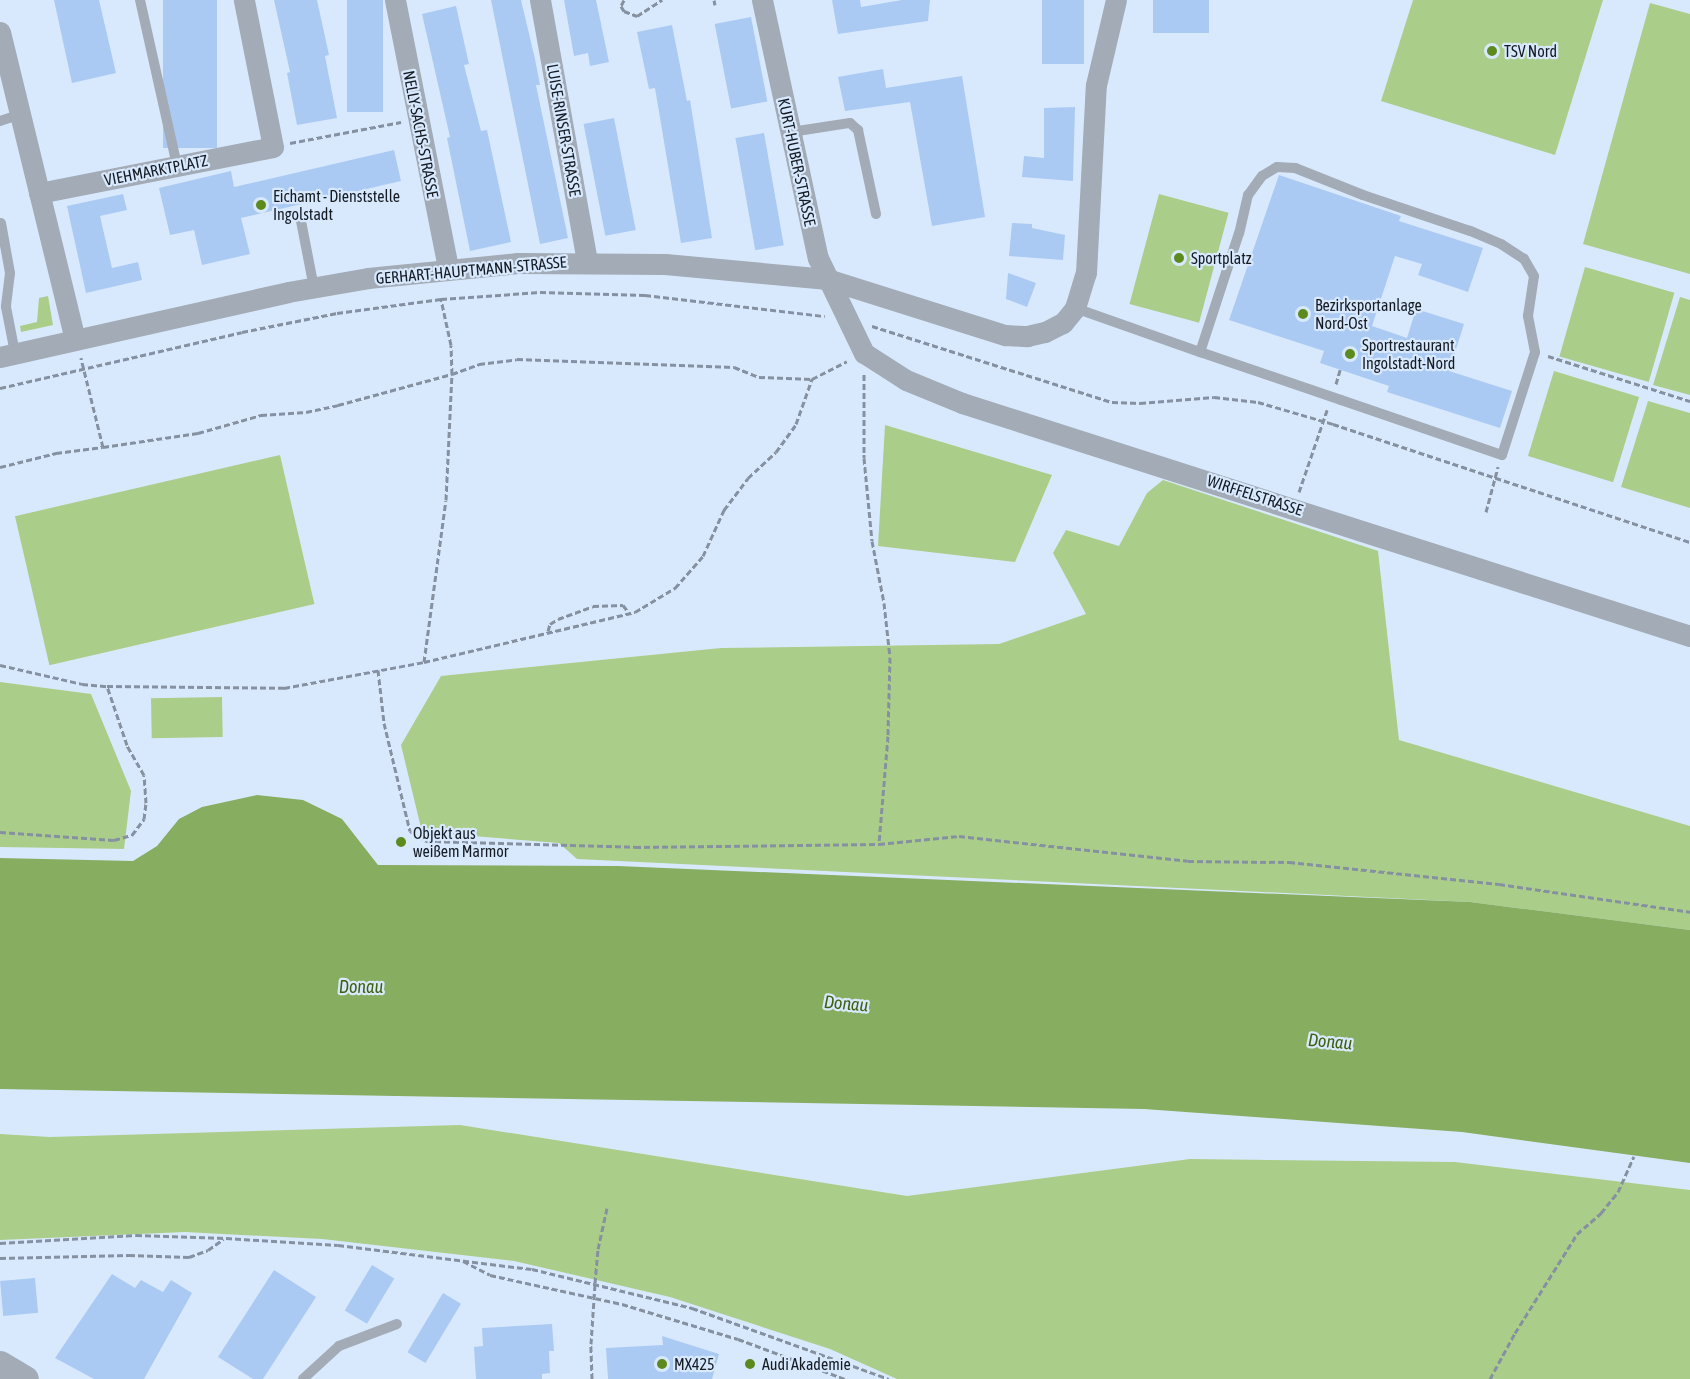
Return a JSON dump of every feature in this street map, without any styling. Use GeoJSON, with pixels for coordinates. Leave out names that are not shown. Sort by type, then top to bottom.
{"type":"FeatureCollection","features":[{"type":"Feature","properties":{"kind":"street"},"geometry":{"type":"LineString","coordinates":[[244,0],[273,147]]}},
{"type":"Feature","properties":{"kind":"street","name":"NELLY-SACHS-STRASSE"},"geometry":{"type":"LineString","coordinates":[[395,0],[448,268]]}},
{"type":"Feature","properties":{"kind":"street","name":"LUISE-RINSER-STRASSE"},"geometry":{"type":"LineString","coordinates":[[540,0],[587,261]]}},
{"type":"Feature","properties":{"kind":"street","name":"KURT-HUBER-STRASSE"},"geometry":{"type":"LineString","coordinates":[[762,0],[818,258],[847,318]]}},
{"type":"Feature","properties":{"kind":"street"},"geometry":{"type":"LineString","coordinates":[[1075,308],[1086,273],[1096,85],[1116,0]]}},
{"type":"Feature","properties":{"kind":"street"},"geometry":{"type":"LineString","coordinates":[[0,32],[10,118],[39,193],[75,339]]}},
{"type":"Feature","properties":{"kind":"street","name":"VIEHMARKTPLATZ"},"geometry":{"type":"LineString","coordinates":[[39,193],[273,147]]}},
{"type":"Feature","properties":{"kind":"street","name":"GERHART-HAUPTMANN-STRASSE"},"geometry":{"type":"LineString","coordinates":[[7,355],[314,288],[448,268],[517,263],[587,261],[740,269],[827,279],[1005,335],[1027,336],[1045,332],[1063,323],[1075,308]]}},
{"type":"Feature","properties":{"kind":"street"},"geometry":{"type":"LineString","coordinates":[[847,318],[864,353]]}},
{"type":"Feature","properties":{"kind":"street","name":"WIRFFELSTRASSE"},"geometry":{"type":"LineString","coordinates":[[864,353],[906,380],[962,403],[1690,636]]}},
{"type":"Feature","properties":{"kind":"street"},"geometry":{"type":"LineString","coordinates":[[0,1365],[25,1379]]}},
{"type":"Feature","properties":{"kind":"lane"},"geometry":{"type":"LineString","coordinates":[[140,0],[177,166]]}},
{"type":"Feature","properties":{"kind":"lane"},"geometry":{"type":"LineString","coordinates":[[791,132],[850,123],[858,130],[876,214]]}},
{"type":"Feature","properties":{"kind":"lane"},"geometry":{"type":"LineString","coordinates":[[1075,308],[1200,352],[1502,455],[1535,352],[1528,316],[1534,276],[1524,259],[1501,244],[1295,168],[1277,167],[1262,176],[1248,195],[1239,233],[1200,352]]}},
{"type":"Feature","properties":{"kind":"lane"},"geometry":{"type":"LineString","coordinates":[[301,221],[314,288]]}},
{"type":"Feature","properties":{"kind":"lane"},"geometry":{"type":"LineString","coordinates":[[1,223],[10,273],[6,307],[7,355]]}},
{"type":"Feature","properties":{"kind":"lane"},"geometry":{"type":"LineString","coordinates":[[0,281],[6,307]]}},
{"type":"Feature","properties":{"kind":"lane"},"geometry":{"type":"LineString","coordinates":[[303,1379],[339,1346],[397,1324]]}},
{"type":"Feature","properties":{"kind":"path"},"geometry":{"type":"LineString","coordinates":[[624,0],[621,6],[624,11],[637,16],[662,0]]}},
{"type":"Feature","properties":{"kind":"path"},"geometry":{"type":"LineString","coordinates":[[273,147],[418,118]]}},
{"type":"Feature","properties":{"kind":"path"},"geometry":{"type":"LineString","coordinates":[[0,388],[337,313],[441,299],[540,292],[645,295],[847,318],[1112,402],[1140,403],[1214,397],[1258,402],[1323,421],[1690,542]]}},
{"type":"Feature","properties":{"kind":"path"},"geometry":{"type":"LineString","coordinates":[[424,662],[446,500],[452,374],[450,345],[441,299]]}},
{"type":"Feature","properties":{"kind":"path"},"geometry":{"type":"LineString","coordinates":[[75,339],[85,369],[103,447]]}},
{"type":"Feature","properties":{"kind":"path"},"geometry":{"type":"LineString","coordinates":[[1535,352],[1690,400]]}},
{"type":"Feature","properties":{"kind":"path"},"geometry":{"type":"LineString","coordinates":[[0,467],[56,453],[198,433],[261,415],[338,405],[452,374],[479,364],[517,359],[734,367],[759,377],[812,379],[864,353],[864,458],[872,541],[884,603],[890,657],[888,736],[879,844]]}},
{"type":"Feature","properties":{"kind":"path"},"geometry":{"type":"LineString","coordinates":[[0,665],[82,684],[284,688],[424,662],[629,613],[675,588],[703,556],[724,510],[748,478],[776,452],[796,424],[812,379]]}},
{"type":"Feature","properties":{"kind":"path"},"geometry":{"type":"LineString","coordinates":[[1293,508],[1329,403]]}},
{"type":"Feature","properties":{"kind":"path"},"geometry":{"type":"LineString","coordinates":[[1486,512],[1499,463]]}},
{"type":"Feature","properties":{"kind":"path"},"geometry":{"type":"LineString","coordinates":[[548,631],[550,624],[558,619],[593,606],[623,604],[629,613]]}},
{"type":"Feature","properties":{"kind":"path"},"geometry":{"type":"LineString","coordinates":[[378,670],[384,723],[410,831],[426,841],[635,846],[879,844],[959,836],[1188,861],[1290,862],[1498,884],[1690,912]]}},
{"type":"Feature","properties":{"kind":"path"},"geometry":{"type":"LineString","coordinates":[[0,832],[114,840],[132,835],[144,819],[146,803],[144,775],[127,745],[107,686]]}},
{"type":"Feature","properties":{"kind":"path"},"geometry":{"type":"LineString","coordinates":[[1490,1379],[1515,1333],[1577,1234],[1601,1213],[1618,1192],[1634,1155]]}},
{"type":"Feature","properties":{"kind":"path"},"geometry":{"type":"LineString","coordinates":[[592,1379],[591,1344],[595,1283],[598,1249],[607,1208]]}},
{"type":"Feature","properties":{"kind":"path"},"geometry":{"type":"LineString","coordinates":[[0,1243],[136,1235],[226,1238],[338,1245],[532,1269],[692,1308],[889,1379]]}},
{"type":"Feature","properties":{"kind":"path"},"geometry":{"type":"LineString","coordinates":[[0,1258],[129,1255],[189,1257],[208,1250],[226,1238]]}},
{"type":"Feature","properties":{"kind":"path"},"geometry":{"type":"LineString","coordinates":[[461,1260],[490,1275],[594,1298],[738,1339],[844,1379]]}},
{"type":"Feature","properties":{"kind":"shaded area","name":"TSV Nord"},"geometry":{"type":"Polygon","coordinates":[[[1413,0],[1603,0],[1555,155],[1381,101],[1413,0]]]}},
{"type":"Feature","properties":{"kind":"shaded area"},"geometry":{"type":"Polygon","coordinates":[[[1650,3],[1690,14],[1690,274],[1583,244],[1650,3]]]}},
{"type":"Feature","properties":{"kind":"shaded area","name":"Sportplatz"},"geometry":{"type":"Polygon","coordinates":[[[1159,194],[1229,213],[1199,323],[1129,304],[1159,194]]]}},
{"type":"Feature","properties":{"kind":"shaded area"},"geometry":{"type":"Polygon","coordinates":[[[1585,267],[1674,293],[1649,382],[1559,356],[1585,267]]]}},
{"type":"Feature","properties":{"kind":"shaded area"},"geometry":{"type":"Polygon","coordinates":[[[48,296],[53,325],[21,332],[20,326],[37,322],[39,298],[48,296]]]}},
{"type":"Feature","properties":{"kind":"shaded area"},"geometry":{"type":"Polygon","coordinates":[[[1680,297],[1690,300],[1690,395],[1653,385],[1680,297]]]}},
{"type":"Feature","properties":{"kind":"shaded area"},"geometry":{"type":"Polygon","coordinates":[[[1554,371],[1639,397],[1613,482],[1528,456],[1554,371]]]}},
{"type":"Feature","properties":{"kind":"shaded area"},"geometry":{"type":"Polygon","coordinates":[[[1648,401],[1690,413],[1690,508],[1621,487],[1648,401]]]}},
{"type":"Feature","properties":{"kind":"shaded area"},"geometry":{"type":"Polygon","coordinates":[[[885,425],[1052,475],[1015,562],[878,546],[885,425]]]}},
{"type":"Feature","properties":{"kind":"shaded area"},"geometry":{"type":"Polygon","coordinates":[[[280,455],[314,604],[49,665],[15,516],[280,455]]]}},
{"type":"Feature","properties":{"kind":"shaded area"},"geometry":{"type":"Polygon","coordinates":[[[1163,480],[1378,551],[1399,740],[1690,826],[1690,930],[1470,902],[577,859],[559,843],[422,832],[401,745],[441,676],[721,648],[999,644],[1086,614],[1053,553],[1066,530],[1119,546],[1147,493],[1163,480]]]}},
{"type":"Feature","properties":{"kind":"shaded area"},"geometry":{"type":"Polygon","coordinates":[[[0,682],[91,694],[131,791],[124,849],[0,847],[0,682]]]}},
{"type":"Feature","properties":{"kind":"shaded area"},"geometry":{"type":"Polygon","coordinates":[[[222,697],[223,737],[152,738],[151,698],[222,697]]]}},
{"type":"Feature","properties":{"kind":"shaded area"},"geometry":{"type":"Polygon","coordinates":[[[460,1125],[907,1196],[1190,1159],[1455,1162],[1690,1190],[1690,1379],[897,1379],[830,1349],[670,1297],[514,1261],[322,1239],[185,1232],[0,1240],[0,1134],[50,1137],[460,1125]]]}},
{"type":"Feature","properties":{"kind":"water","name":"Donau"},"geometry":{"type":"Polygon","coordinates":[[[257,795],[303,800],[342,819],[378,865],[618,866],[1470,902],[1690,930],[1690,1163],[1462,1132],[1144,1109],[0,1089],[0,858],[133,861],[157,846],[179,819],[202,807],[257,795]]]}},
{"type":"Feature","properties":{"kind":"building"},"geometry":{"type":"Polygon","coordinates":[[[54,0],[99,0],[116,73],[72,83],[54,0]]]}},
{"type":"Feature","properties":{"kind":"building"},"geometry":{"type":"Polygon","coordinates":[[[163,0],[217,0],[217,148],[163,148],[163,0]]]}},
{"type":"Feature","properties":{"kind":"building"},"geometry":{"type":"Polygon","coordinates":[[[274,0],[317,0],[329,55],[325,56],[337,118],[297,125],[287,73],[290,72],[274,0]]]}},
{"type":"Feature","properties":{"kind":"building"},"geometry":{"type":"Polygon","coordinates":[[[347,0],[383,0],[383,112],[347,112],[347,0]]]}},
{"type":"Feature","properties":{"kind":"building"},"geometry":{"type":"Polygon","coordinates":[[[491,0],[521,0],[535,59],[540,85],[536,85],[568,238],[540,244],[491,0]]]}},
{"type":"Feature","properties":{"kind":"building"},"geometry":{"type":"Polygon","coordinates":[[[564,0],[596,0],[609,62],[590,66],[588,53],[574,56],[564,0]]]}},
{"type":"Feature","properties":{"kind":"building"},"geometry":{"type":"Polygon","coordinates":[[[832,0],[860,0],[861,7],[902,0],[930,0],[928,21],[838,34],[832,0]]]}},
{"type":"Feature","properties":{"kind":"building"},"geometry":{"type":"Polygon","coordinates":[[[1042,0],[1084,0],[1084,64],[1042,64],[1042,0]]]}},
{"type":"Feature","properties":{"kind":"building"},"geometry":{"type":"Polygon","coordinates":[[[1153,0],[1209,0],[1209,33],[1153,33],[1153,0]]]}},
{"type":"Feature","properties":{"kind":"building"},"geometry":{"type":"Polygon","coordinates":[[[456,6],[469,64],[464,65],[481,131],[487,130],[511,242],[470,251],[447,138],[450,137],[422,14],[456,6]]]}},
{"type":"Feature","properties":{"kind":"building"},"geometry":{"type":"Polygon","coordinates":[[[751,17],[767,101],[731,108],[715,24],[751,17]]]}},
{"type":"Feature","properties":{"kind":"building"},"geometry":{"type":"Polygon","coordinates":[[[672,25],[687,101],[690,100],[712,238],[681,243],[655,88],[649,89],[637,32],[672,25]]]}},
{"type":"Feature","properties":{"kind":"building"},"geometry":{"type":"Polygon","coordinates":[[[883,69],[886,88],[962,76],[985,217],[932,226],[910,102],[845,111],[838,77],[883,69]]]}},
{"type":"Feature","properties":{"kind":"building"},"geometry":{"type":"Polygon","coordinates":[[[1075,107],[1073,181],[1022,177],[1024,156],[1044,158],[1044,108],[1075,107]]]}},
{"type":"Feature","properties":{"kind":"building"},"geometry":{"type":"Polygon","coordinates":[[[614,118],[636,230],[605,236],[584,124],[614,118]]]}},
{"type":"Feature","properties":{"kind":"building"},"geometry":{"type":"Polygon","coordinates":[[[764,133],[784,245],[755,250],[735,138],[764,133]]]}},
{"type":"Feature","properties":{"kind":"building","name":"Eichamt - Dienststelle Ingolstadt"},"geometry":{"type":"Polygon","coordinates":[[[394,150],[401,181],[241,218],[250,254],[202,265],[194,230],[170,235],[159,188],[231,171],[234,187],[394,150]]]}},
{"type":"Feature","properties":{"kind":"building","name":"Bezirksportanlage Nord-Ost"},"geometry":{"type":"Polygon","coordinates":[[[1279,175],[1401,216],[1399,221],[1483,248],[1468,292],[1418,275],[1422,264],[1395,256],[1372,326],[1407,338],[1416,309],[1464,324],[1449,371],[1512,391],[1500,428],[1387,392],[1389,386],[1320,363],[1324,351],[1229,320],[1279,175]]]}},
{"type":"Feature","properties":{"kind":"building"},"geometry":{"type":"Polygon","coordinates":[[[123,194],[127,210],[100,216],[112,268],[138,262],[142,280],[86,293],[67,206],[123,194]]]}},
{"type":"Feature","properties":{"kind":"building"},"geometry":{"type":"Polygon","coordinates":[[[1012,223],[1032,224],[1032,228],[1065,235],[1063,260],[1009,256],[1012,223]]]}},
{"type":"Feature","properties":{"kind":"building"},"geometry":{"type":"Polygon","coordinates":[[[1008,273],[1036,283],[1027,307],[1006,299],[1008,273]]]}},
{"type":"Feature","properties":{"kind":"building"},"geometry":{"type":"Polygon","coordinates":[[[372,1265],[394,1278],[367,1324],[345,1310],[372,1265]]]}},
{"type":"Feature","properties":{"kind":"building"},"geometry":{"type":"Polygon","coordinates":[[[274,1270],[316,1297],[263,1379],[253,1379],[218,1357],[274,1270]]]}},
{"type":"Feature","properties":{"kind":"building"},"geometry":{"type":"Polygon","coordinates":[[[112,1274],[135,1288],[141,1280],[163,1292],[171,1280],[192,1293],[144,1379],[94,1379],[55,1358],[112,1274]]]}},
{"type":"Feature","properties":{"kind":"building"},"geometry":{"type":"Polygon","coordinates":[[[35,1278],[38,1313],[3,1316],[0,1281],[35,1278]]]}},
{"type":"Feature","properties":{"kind":"building"},"geometry":{"type":"Polygon","coordinates":[[[443,1293],[461,1304],[425,1363],[407,1352],[443,1293]]]}},
{"type":"Feature","properties":{"kind":"building"},"geometry":{"type":"Polygon","coordinates":[[[552,1324],[554,1351],[549,1351],[550,1373],[542,1374],[542,1379],[476,1379],[474,1347],[483,1346],[482,1328],[552,1324]]]}},
{"type":"Feature","properties":{"kind":"building","name":"MX425"},"geometry":{"type":"Polygon","coordinates":[[[662,1336],[719,1354],[712,1379],[608,1379],[606,1348],[663,1345],[662,1336]]]}},
{"type":"Feature","properties":{"kind":"place","name":"TSV Nord"},"geometry":{"type":"Point","coordinates":[1492,51]}},
{"type":"Feature","properties":{"kind":"place","name":"Eichamt - Dienststelle Ingolstadt"},"geometry":{"type":"Point","coordinates":[261,205]}},
{"type":"Feature","properties":{"kind":"place","name":"Sportplatz"},"geometry":{"type":"Point","coordinates":[1179,258]}},
{"type":"Feature","properties":{"kind":"place","name":"Bezirksportanlage Nord-Ost"},"geometry":{"type":"Point","coordinates":[1303,314]}},
{"type":"Feature","properties":{"kind":"place","name":"Sportrestaurant Ingolstadt-Nord"},"geometry":{"type":"Point","coordinates":[1350,354]}},
{"type":"Feature","properties":{"kind":"place","name":"Objekt aus weißem Marmor"},"geometry":{"type":"Point","coordinates":[401,842]}},
{"type":"Feature","properties":{"kind":"place","name":"MX425"},"geometry":{"type":"Point","coordinates":[662,1364]}},
{"type":"Feature","properties":{"kind":"place","name":"Audi Akademie"},"geometry":{"type":"Point","coordinates":[750,1364]}}]}
